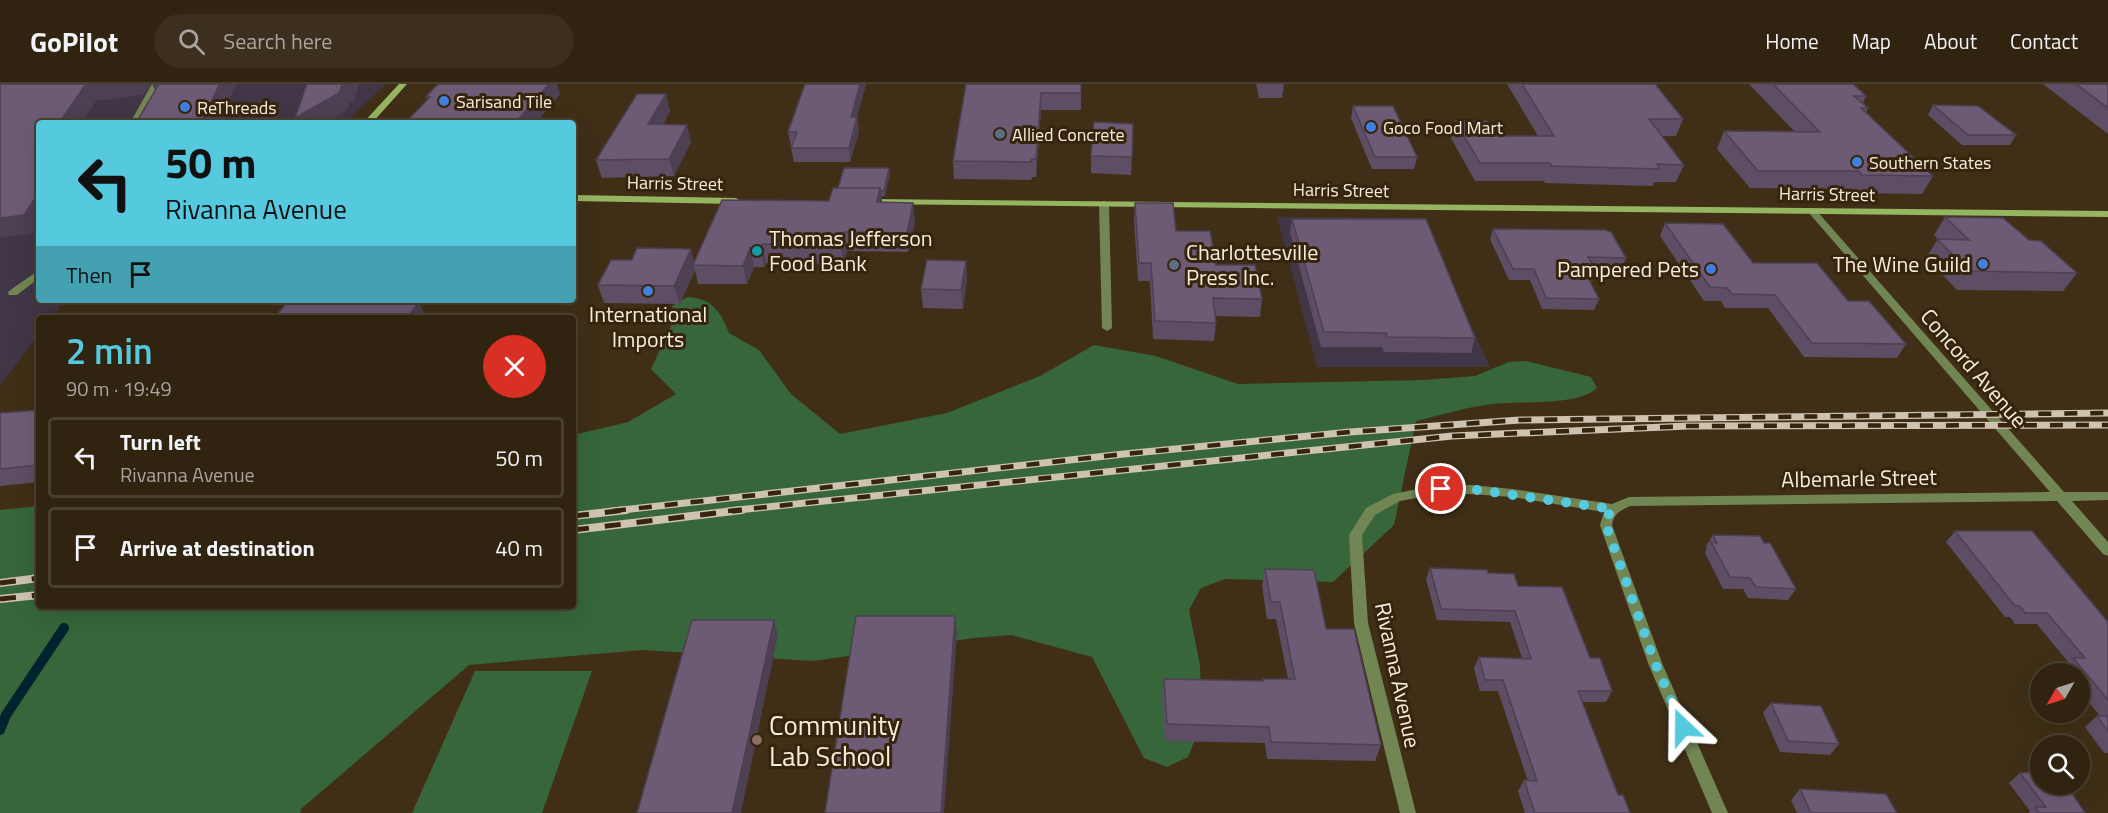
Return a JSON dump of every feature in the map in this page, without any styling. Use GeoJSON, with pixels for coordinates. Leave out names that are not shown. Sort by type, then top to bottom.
{"type":"FeatureCollection","features":[{"type":"Feature","properties":{"kind":"street"},"geometry":{"type":"LineString","coordinates":[[136,120],[156,84]]}},
{"type":"Feature","properties":{"kind":"street"},"geometry":{"type":"LineString","coordinates":[[370,120],[403,84]]}},
{"type":"Feature","properties":{"kind":"street","name":"Harris Street"},"geometry":{"type":"LineString","coordinates":[[576,198],[749,201]]}},
{"type":"Feature","properties":{"kind":"street","name":"Harris Street"},"geometry":{"type":"LineString","coordinates":[[852,202],[2108,214]]}},
{"type":"Feature","properties":{"kind":"street"},"geometry":{"type":"LineString","coordinates":[[1104,204],[1107,328]]}},
{"type":"Feature","properties":{"kind":"street","name":"Concord Avenue"},"geometry":{"type":"LineString","coordinates":[[1812,211],[2108,551]]}},
{"type":"Feature","properties":{"kind":"street"},"geometry":{"type":"LineString","coordinates":[[13,293],[36,275]]}},
{"type":"Feature","properties":{"kind":"street","name":"Rivanna Avenue"},"geometry":{"type":"LineString","coordinates":[[1408,813],[1361,623],[1355,535],[1358,525],[1369,511],[1382,502],[1407,494],[1441,489],[1478,490],[1613,509]]}},
{"type":"Feature","properties":{"kind":"street","name":"Albemarle Street"},"geometry":{"type":"LineString","coordinates":[[1613,509],[1629,502],[2108,496]]}},
{"type":"Feature","properties":{"kind":"street"},"geometry":{"type":"LineString","coordinates":[[1613,509],[1607,517],[1606,525],[1655,663],[1720,813]]}},
{"type":"Feature","properties":{"kind":"shaded area"},"geometry":{"type":"Polygon","coordinates":[[[0,84],[386,84],[348,120],[36,120],[36,303],[63,303],[54,315],[36,315],[36,338],[0,386],[0,84]]]}},
{"type":"Feature","properties":{"kind":"shaded area"},"geometry":{"type":"Polygon","coordinates":[[[1277,217],[1423,218],[1490,367],[1317,367],[1277,217]]]}},
{"type":"Feature","properties":{"kind":"green space"},"geometry":{"type":"Polygon","coordinates":[[[687,297],[709,303],[723,319],[729,333],[759,350],[791,394],[840,434],[947,413],[1040,376],[1094,345],[1156,356],[1238,384],[1424,380],[1475,376],[1509,362],[1526,361],[1591,377],[1597,388],[1577,398],[1548,402],[1483,405],[1416,421],[1394,525],[1333,582],[1225,579],[1201,588],[1189,610],[1200,665],[1202,722],[1188,757],[1167,767],[1144,758],[1092,657],[1011,635],[974,638],[813,661],[642,650],[469,665],[301,809],[300,813],[0,813],[0,510],[36,506],[36,609],[576,609],[576,434],[628,422],[676,394],[651,369],[675,317],[672,306],[687,297]]]}},
{"type":"Feature","properties":{"kind":"green space"},"geometry":{"type":"Polygon","coordinates":[[[475,671],[592,671],[542,813],[412,813],[475,671]]]}},
{"type":"Feature","properties":{"kind":"building"},"geometry":{"type":"Polygon","coordinates":[[[0,84],[86,84],[61,120],[36,120],[36,197],[24,215],[0,218],[0,84]]]}},
{"type":"Feature","properties":{"kind":"building"},"geometry":{"type":"Polygon","coordinates":[[[159,84],[220,84],[202,120],[138,120],[159,84]]]}},
{"type":"Feature","properties":{"kind":"building"},"geometry":{"type":"Polygon","coordinates":[[[307,84],[346,84],[342,85],[339,93],[295,118],[307,84]]]}},
{"type":"Feature","properties":{"kind":"building"},"geometry":{"type":"Polygon","coordinates":[[[438,84],[549,84],[518,120],[408,120],[430,97],[426,97],[438,84]]]}},
{"type":"Feature","properties":{"kind":"building"},"geometry":{"type":"Polygon","coordinates":[[[805,84],[860,84],[851,117],[857,117],[849,148],[791,148],[797,132],[788,132],[805,84]]]}},
{"type":"Feature","properties":{"kind":"building","name":"Allied Concrete"},"geometry":{"type":"Polygon","coordinates":[[[966,84],[1081,84],[1081,93],[1041,93],[1036,159],[1031,159],[1031,162],[953,161],[966,84]]]}},
{"type":"Feature","properties":{"kind":"building"},"geometry":{"type":"Polygon","coordinates":[[[1522,84],[1655,84],[1683,119],[1649,119],[1684,165],[1657,164],[1660,169],[1551,166],[1550,163],[1480,163],[1455,121],[1487,121],[1496,136],[1554,136],[1522,84]]]}},
{"type":"Feature","properties":{"kind":"building"},"geometry":{"type":"Polygon","coordinates":[[[1773,84],[1853,84],[1866,96],[1854,96],[1868,108],[1861,108],[1933,176],[1862,175],[1859,171],[1758,171],[1724,131],[1820,132],[1773,84]]]}},
{"type":"Feature","properties":{"kind":"building"},"geometry":{"type":"Polygon","coordinates":[[[2076,84],[2108,84],[2108,108],[2076,84]]]}},
{"type":"Feature","properties":{"kind":"building"},"geometry":{"type":"Polygon","coordinates":[[[637,94],[666,94],[648,124],[687,125],[669,159],[596,160],[637,94]]]}},
{"type":"Feature","properties":{"kind":"building"},"geometry":{"type":"Polygon","coordinates":[[[1933,105],[1978,106],[2016,135],[1968,135],[1933,105]]]}},
{"type":"Feature","properties":{"kind":"building"},"geometry":{"type":"Polygon","coordinates":[[[1353,106],[1393,106],[1417,157],[1375,157],[1353,106]]]}},
{"type":"Feature","properties":{"kind":"building"},"geometry":{"type":"Polygon","coordinates":[[[1094,122],[1133,124],[1132,157],[1091,156],[1094,122]]]}},
{"type":"Feature","properties":{"kind":"building"},"geometry":{"type":"Polygon","coordinates":[[[844,168],[889,168],[884,191],[880,188],[838,188],[844,168]]]}},
{"type":"Feature","properties":{"kind":"building"},"geometry":{"type":"Polygon","coordinates":[[[833,188],[880,188],[877,202],[913,203],[907,233],[844,232],[841,245],[762,244],[760,248],[750,248],[743,266],[693,265],[722,200],[829,201],[833,188]]]}},
{"type":"Feature","properties":{"kind":"building","name":"Charlottesville Press Inc."},"geometry":{"type":"Polygon","coordinates":[[[1135,203],[1173,203],[1176,231],[1210,231],[1216,265],[1255,265],[1262,299],[1213,298],[1216,323],[1155,321],[1151,263],[1139,263],[1135,203]]]}},
{"type":"Feature","properties":{"kind":"building"},"geometry":{"type":"Polygon","coordinates":[[[1945,217],[2003,218],[2029,240],[2041,241],[2077,273],[1969,271],[1937,239],[1969,240],[1945,217]]]}},
{"type":"Feature","properties":{"kind":"building"},"geometry":{"type":"Polygon","coordinates":[[[1292,219],[1426,219],[1475,338],[1387,337],[1386,333],[1324,332],[1292,219]]]}},
{"type":"Feature","properties":{"kind":"building"},"geometry":{"type":"Polygon","coordinates":[[[1665,223],[1723,224],[1753,263],[1817,263],[1848,301],[1869,301],[1906,344],[1812,343],[1775,295],[1732,294],[1727,288],[1710,287],[1665,223]]]}},
{"type":"Feature","properties":{"kind":"building"},"geometry":{"type":"Polygon","coordinates":[[[1493,229],[1605,230],[1611,232],[1626,258],[1588,257],[1596,270],[1584,270],[1599,299],[1546,298],[1534,269],[1513,269],[1493,229]]]}},
{"type":"Feature","properties":{"kind":"building"},"geometry":{"type":"Polygon","coordinates":[[[637,248],[691,249],[674,286],[598,285],[611,260],[632,260],[637,248]]]}},
{"type":"Feature","properties":{"kind":"building"},"geometry":{"type":"Polygon","coordinates":[[[927,260],[966,261],[961,290],[921,289],[927,260]]]}},
{"type":"Feature","properties":{"kind":"building"},"geometry":{"type":"Polygon","coordinates":[[[286,303],[418,303],[409,315],[276,315],[286,303]]]}},
{"type":"Feature","properties":{"kind":"building"},"geometry":{"type":"Polygon","coordinates":[[[36,410],[36,465],[0,469],[0,413],[36,410]]]}},
{"type":"Feature","properties":{"kind":"building"},"geometry":{"type":"Polygon","coordinates":[[[1955,531],[2032,531],[2108,622],[2108,700],[2090,678],[2090,663],[2077,663],[2073,658],[2085,658],[2047,613],[2025,613],[2020,606],[2015,606],[1955,531]]]}},
{"type":"Feature","properties":{"kind":"building"},"geometry":{"type":"Polygon","coordinates":[[[1713,535],[1760,536],[1764,543],[1770,543],[1796,589],[1756,587],[1750,578],[1730,577],[1711,542],[1717,543],[1713,535]]]}},
{"type":"Feature","properties":{"kind":"building"},"geometry":{"type":"Polygon","coordinates":[[[1430,568],[1487,570],[1488,573],[1514,574],[1518,586],[1562,587],[1590,658],[1600,658],[1612,691],[1578,691],[1618,795],[1623,795],[1630,813],[1535,813],[1524,780],[1537,781],[1503,680],[1485,680],[1479,657],[1531,659],[1515,611],[1441,609],[1430,568]]]}},
{"type":"Feature","properties":{"kind":"building"},"geometry":{"type":"Polygon","coordinates":[[[1265,569],[1314,570],[1326,629],[1354,629],[1381,745],[1271,742],[1269,727],[1167,724],[1164,679],[1263,681],[1262,679],[1295,679],[1280,602],[1271,602],[1265,569]]]}},
{"type":"Feature","properties":{"kind":"building"},"geometry":{"type":"Polygon","coordinates":[[[856,616],[955,616],[941,813],[825,813],[856,616]]]}},
{"type":"Feature","properties":{"kind":"building"},"geometry":{"type":"Polygon","coordinates":[[[692,620],[774,620],[732,813],[637,813],[692,620]]]}},
{"type":"Feature","properties":{"kind":"building"},"geometry":{"type":"Polygon","coordinates":[[[1771,703],[1821,706],[1839,744],[1788,741],[1771,703]]]}},
{"type":"Feature","properties":{"kind":"building"},"geometry":{"type":"Polygon","coordinates":[[[2097,716],[2108,716],[2108,731],[2097,716]]]}},
{"type":"Feature","properties":{"kind":"building"},"geometry":{"type":"Polygon","coordinates":[[[2030,772],[2030,786],[2020,773],[2030,772]]]}},
{"type":"Feature","properties":{"kind":"building"},"geometry":{"type":"Polygon","coordinates":[[[1800,789],[1886,794],[1897,813],[1811,813],[1800,789]]]}},
{"type":"Feature","properties":{"kind":"building"},"geometry":{"type":"Polygon","coordinates":[[[2037,795],[2073,795],[2085,813],[2039,813],[2035,807],[2046,807],[2037,795]]]}},
{"type":"Feature","properties":{"kind":"waterway"},"geometry":{"type":"LineString","coordinates":[[0,730],[6,715],[64,628]]}},
{"type":"Feature","properties":{"kind":"railway"},"geometry":{"type":"LineString","coordinates":[[613,511],[1124,454],[1350,432],[1520,420],[2108,413]]}},
{"type":"Feature","properties":{"kind":"railway"},"geometry":{"type":"LineString","coordinates":[[728,511],[1452,436],[1688,426],[2108,425]]}},
{"type":"Feature","properties":{"kind":"railway"},"geometry":{"type":"LineString","coordinates":[[576,516],[626,510]]}},
{"type":"Feature","properties":{"kind":"railway"},"geometry":{"type":"LineString","coordinates":[[576,530],[742,510]]}},
{"type":"Feature","properties":{"kind":"railway"},"geometry":{"type":"LineString","coordinates":[[0,583],[36,578]]}},
{"type":"Feature","properties":{"kind":"railway"},"geometry":{"type":"LineString","coordinates":[[0,599],[36,595]]}},
{"type":"Feature","properties":{"kind":"place","name":"Sarisand Tile"},"geometry":{"type":"Point","coordinates":[444,101]}},
{"type":"Feature","properties":{"kind":"place","name":"ReThreads"},"geometry":{"type":"Point","coordinates":[185,107]}},
{"type":"Feature","properties":{"kind":"place","name":"Goco Food Mart"},"geometry":{"type":"Point","coordinates":[1371,127]}},
{"type":"Feature","properties":{"kind":"place","name":"Allied Concrete"},"geometry":{"type":"Point","coordinates":[1000,134]}},
{"type":"Feature","properties":{"kind":"place","name":"Southern States"},"geometry":{"type":"Point","coordinates":[1857,162]}},
{"type":"Feature","properties":{"kind":"place","name":"Thomas Jefferson Food Bank"},"geometry":{"type":"Point","coordinates":[757,251]}},
{"type":"Feature","properties":{"kind":"place","name":"The Wine Guild"},"geometry":{"type":"Point","coordinates":[1983,264]}},
{"type":"Feature","properties":{"kind":"place","name":"Charlottesville Press Inc."},"geometry":{"type":"Point","coordinates":[1174,265]}},
{"type":"Feature","properties":{"kind":"place","name":"Pampered Pets"},"geometry":{"type":"Point","coordinates":[1711,269]}},
{"type":"Feature","properties":{"kind":"place","name":"International Imports"},"geometry":{"type":"Point","coordinates":[648,291]}},
{"type":"Feature","properties":{"kind":"place","name":"Community Lab School"},"geometry":{"type":"Point","coordinates":[757,740]}},
{"type":"Feature","properties":{"kind":"route"},"geometry":{"type":"LineString","coordinates":[[1441,489],[1478,490],[1613,509],[1607,517],[1606,525],[1655,663],[1683,727]]}}]}
